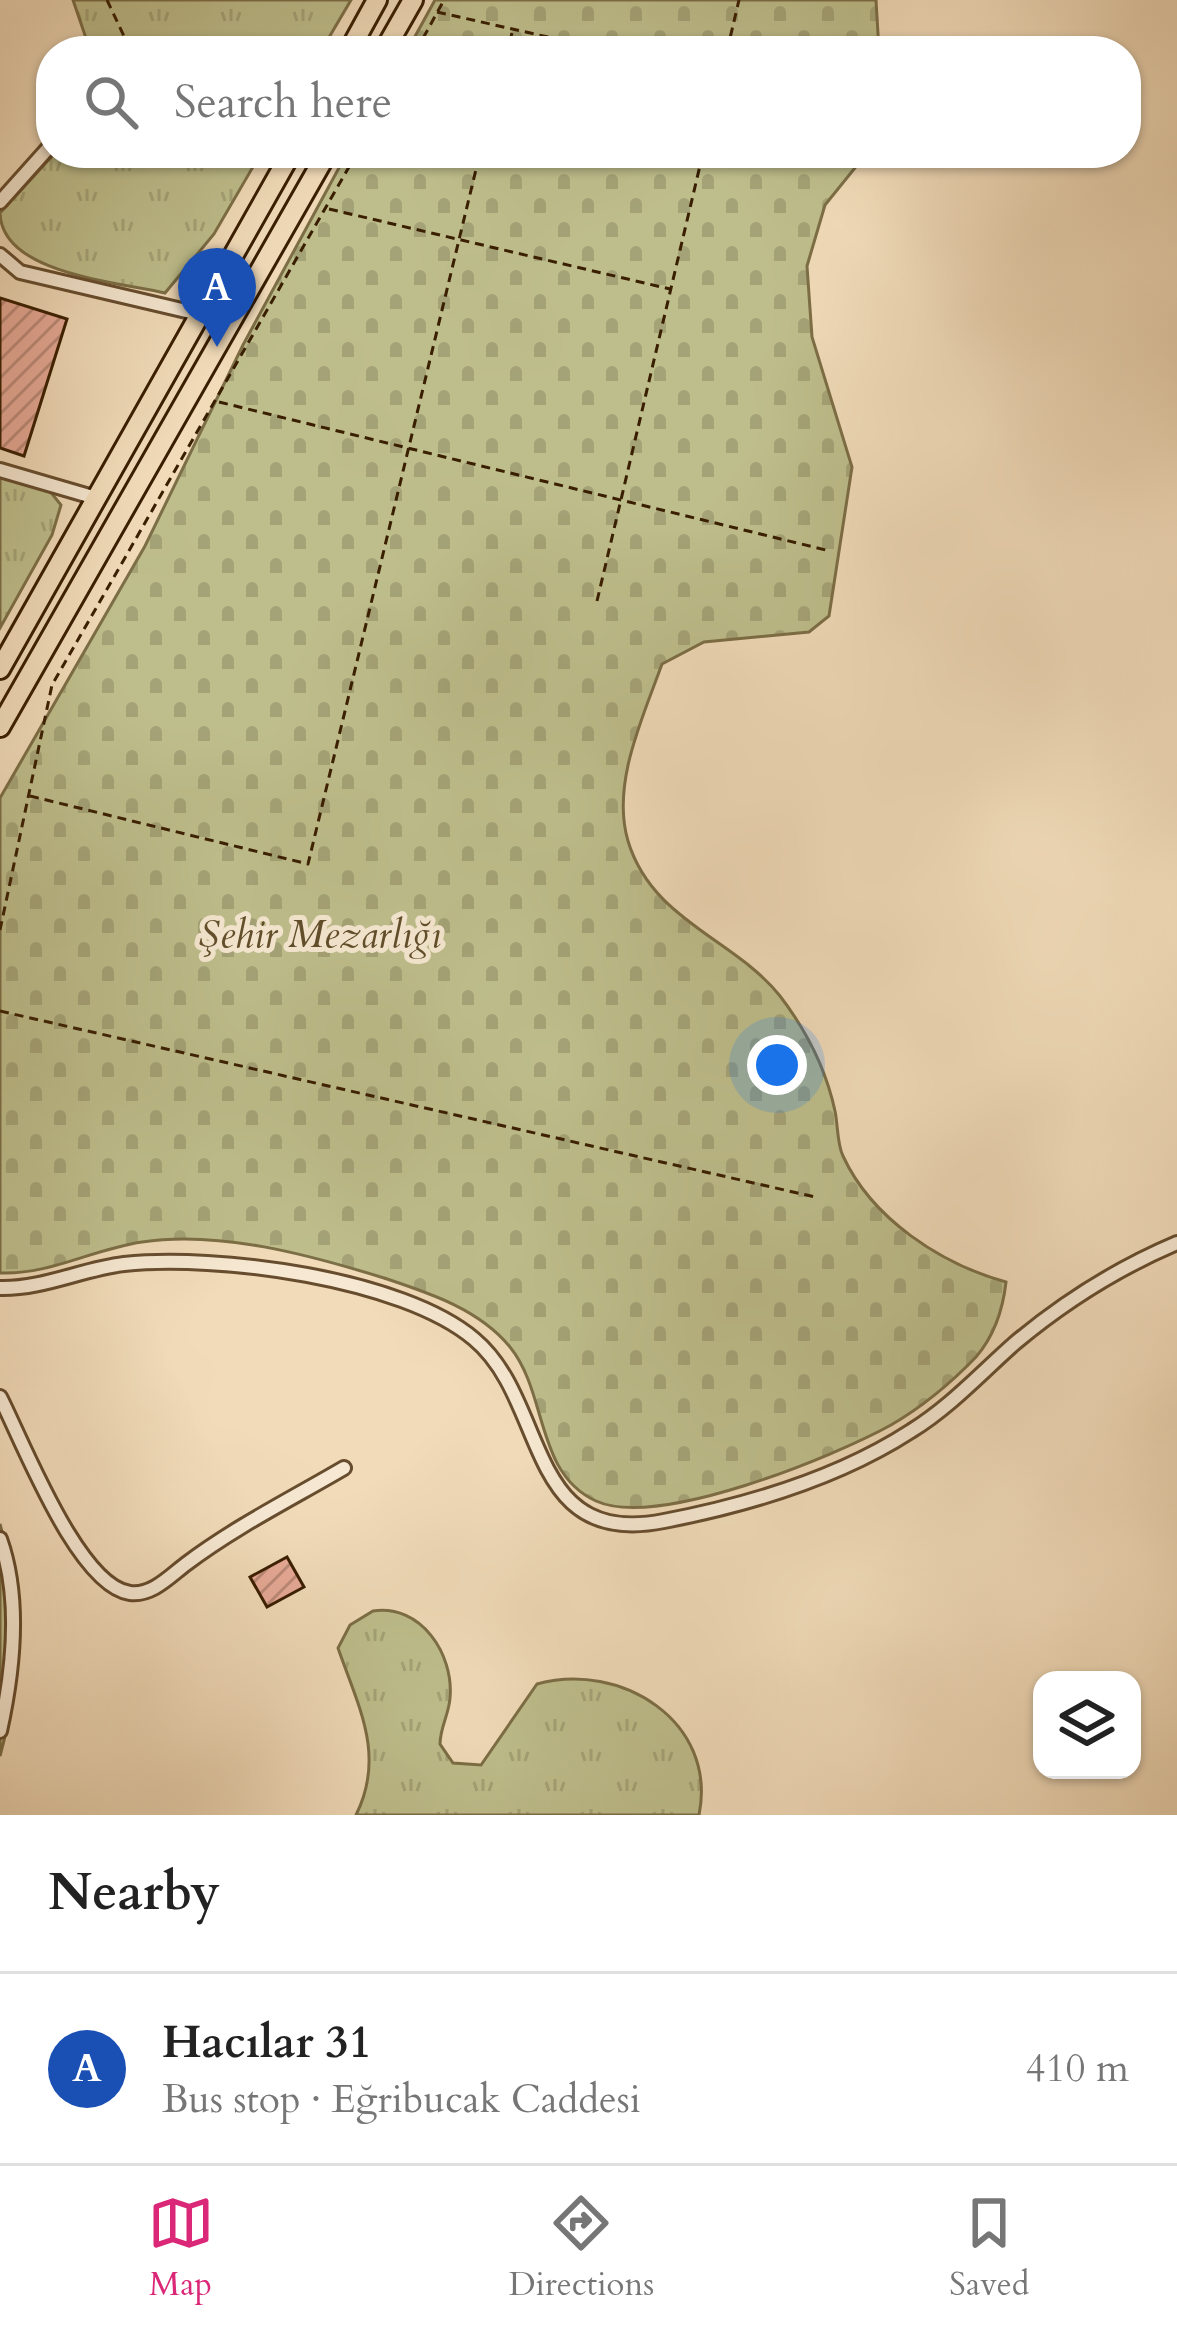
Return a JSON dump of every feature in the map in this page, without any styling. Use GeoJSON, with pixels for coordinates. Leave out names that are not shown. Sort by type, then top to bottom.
{"type":"FeatureCollection","features":[{"type":"Feature","properties":{"kind":"main road"},"geometry":{"type":"LineString","coordinates":[[357,36],[377,0]]}},
{"type":"Feature","properties":{"kind":"main road"},"geometry":{"type":"LineString","coordinates":[[393,36],[413,0]]}},
{"type":"Feature","properties":{"kind":"main road"},"geometry":{"type":"LineString","coordinates":[[0,669],[282,168]]}},
{"type":"Feature","properties":{"kind":"main road"},"geometry":{"type":"LineString","coordinates":[[0,727],[318,168]]}},
{"type":"Feature","properties":{"kind":"street"},"geometry":{"type":"LineString","coordinates":[[0,202],[36,162]]}},
{"type":"Feature","properties":{"kind":"street"},"geometry":{"type":"LineString","coordinates":[[0,255],[20,272],[199,314]]}},
{"type":"Feature","properties":{"kind":"street"},"geometry":{"type":"LineString","coordinates":[[0,470],[96,498]]}},
{"type":"Feature","properties":{"kind":"street"},"geometry":{"type":"LineString","coordinates":[[0,1288],[23,1288],[119,1265],[181,1259],[307,1275],[374,1293],[472,1337],[505,1371],[537,1456],[567,1499],[604,1519],[632,1524],[730,1504],[860,1460],[912,1431],[1081,1293],[1177,1244]]}},
{"type":"Feature","properties":{"kind":"street"},"geometry":{"type":"LineString","coordinates":[[0,1397],[77,1548],[105,1581],[130,1593],[152,1589],[205,1549],[344,1468]]}},
{"type":"Feature","properties":{"kind":"street"},"geometry":{"type":"LineString","coordinates":[[0,1539],[11,1613],[0,1731]]}},
{"type":"Feature","properties":{"kind":"path"},"geometry":{"type":"LineString","coordinates":[[107,0],[124,36]]}},
{"type":"Feature","properties":{"kind":"path"},"geometry":{"type":"LineString","coordinates":[[424,36],[444,0]]}},
{"type":"Feature","properties":{"kind":"path"},"geometry":{"type":"LineString","coordinates":[[731,36],[739,0]]}},
{"type":"Feature","properties":{"kind":"path"},"geometry":{"type":"LineString","coordinates":[[437,12],[533,36]]}},
{"type":"Feature","properties":{"kind":"path"},"geometry":{"type":"LineString","coordinates":[[511,36],[512,32]]}},
{"type":"Feature","properties":{"kind":"path"},"geometry":{"type":"LineString","coordinates":[[0,929],[52,685],[348,168]]}},
{"type":"Feature","properties":{"kind":"path"},"geometry":{"type":"LineString","coordinates":[[30,796],[308,864],[475,168]]}},
{"type":"Feature","properties":{"kind":"path"},"geometry":{"type":"LineString","coordinates":[[597,601],[699,168]]}},
{"type":"Feature","properties":{"kind":"path"},"geometry":{"type":"LineString","coordinates":[[325,208],[671,290]]}},
{"type":"Feature","properties":{"kind":"path"},"geometry":{"type":"LineString","coordinates":[[217,401],[830,551]]}},
{"type":"Feature","properties":{"kind":"path"},"geometry":{"type":"LineString","coordinates":[[0,1011],[814,1197]]}},
{"type":"Feature","properties":{"kind":"green space"},"geometry":{"type":"Polygon","coordinates":[[[73,0],[351,0],[330,36],[85,36],[73,0]]]}},
{"type":"Feature","properties":{"kind":"green space"},"geometry":{"type":"Polygon","coordinates":[[[435,0],[876,0],[878,36],[415,36],[435,0]]]}},
{"type":"Feature","properties":{"kind":"green space"},"geometry":{"type":"Polygon","coordinates":[[[41,168],[252,168],[214,234],[165,293],[93,279],[41,262],[20,250],[6,234],[0,213],[41,168]]]}},
{"type":"Feature","properties":{"kind":"green space","name":"Şehir Mezarlığı"},"geometry":{"type":"Polygon","coordinates":[[[339,168],[855,168],[825,205],[807,266],[812,337],[852,467],[829,616],[809,632],[704,642],[662,664],[631,751],[623,797],[628,841],[656,891],[762,976],[798,1022],[826,1080],[843,1156],[872,1200],[934,1251],[1006,1282],[1000,1312],[976,1357],[903,1418],[864,1439],[745,1486],[701,1498],[624,1507],[596,1501],[562,1472],[522,1366],[498,1334],[452,1304],[418,1290],[295,1253],[202,1239],[124,1245],[36,1270],[0,1273],[0,798],[145,546],[243,345],[339,168]]]}},
{"type":"Feature","properties":{"kind":"green space"},"geometry":{"type":"Polygon","coordinates":[[[0,477],[49,490],[61,505],[52,535],[0,628],[0,477]]]}},
{"type":"Feature","properties":{"kind":"green space"},"geometry":{"type":"Polygon","coordinates":[[[0,1524],[13,1583],[17,1640],[13,1697],[0,1756],[0,1524]]]}},
{"type":"Feature","properties":{"kind":"green space"},"geometry":{"type":"Polygon","coordinates":[[[373,1611],[406,1615],[440,1649],[450,1698],[440,1744],[453,1763],[481,1765],[537,1684],[569,1679],[600,1682],[630,1691],[678,1726],[693,1752],[701,1781],[699,1815],[356,1815],[365,1793],[369,1751],[338,1648],[350,1625],[373,1611]]]}},
{"type":"Feature","properties":{"kind":"building"},"geometry":{"type":"Polygon","coordinates":[[[0,298],[67,319],[24,456],[0,448],[0,298]]]}},
{"type":"Feature","properties":{"kind":"building"},"geometry":{"type":"Polygon","coordinates":[[[287,1557],[304,1587],[267,1607],[250,1577],[287,1557]]]}},
{"type":"Feature","properties":{"kind":"place","name":"Hacılar 31"},"geometry":{"type":"Point","coordinates":[217,347]}}]}
